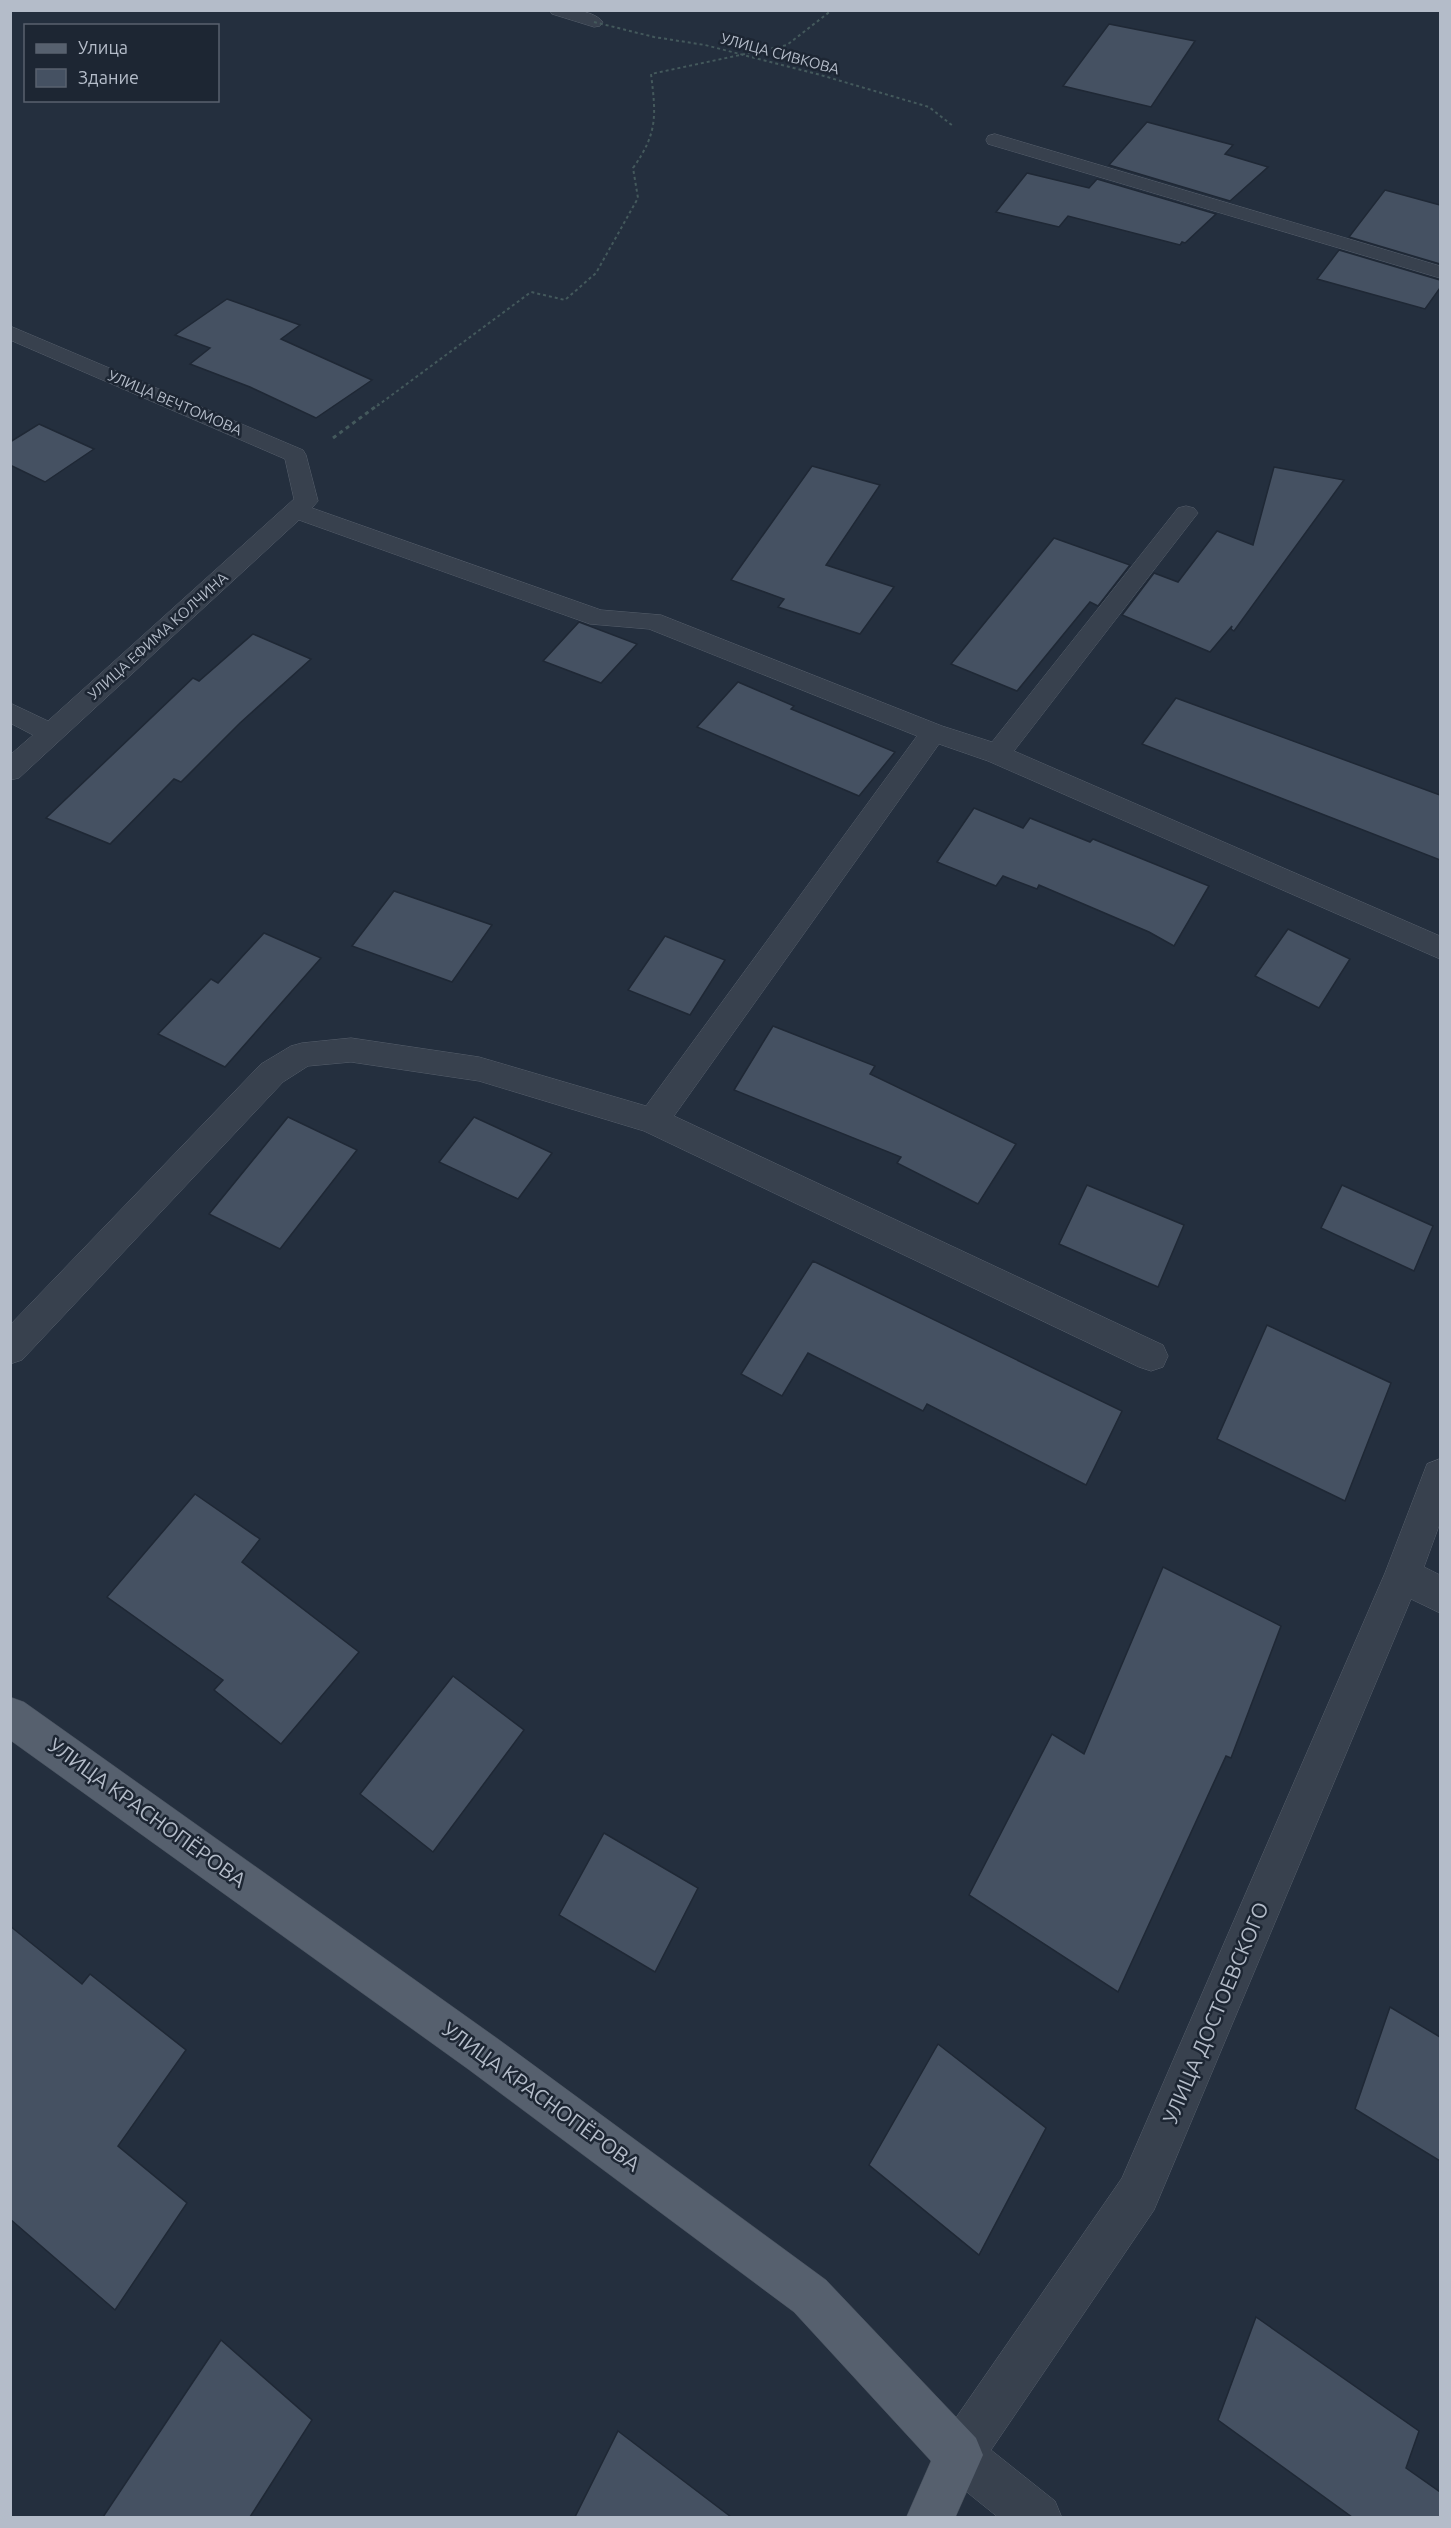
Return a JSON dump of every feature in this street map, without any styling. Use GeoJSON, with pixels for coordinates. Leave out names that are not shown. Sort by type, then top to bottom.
{"type":"FeatureCollection","features":[{"type":"Feature","properties":{"kind":"main road","name":"УЛИЦА КРАСНОПЁРОВА"},"geometry":{"type":"LineString","coordinates":[[10,1716],[483,2054],[810,2296],[959,2455]]}},
{"type":"Feature","properties":{"kind":"main road","name":"УЛИЦА ДОСТОЕВСКОГО"},"geometry":{"type":"LineString","coordinates":[[930,2517],[959,2455]]}},
{"type":"Feature","properties":{"kind":"street"},"geometry":{"type":"LineString","coordinates":[[558,10],[594,22]]}},
{"type":"Feature","properties":{"kind":"street"},"geometry":{"type":"LineString","coordinates":[[995,140],[1440,272]]}},
{"type":"Feature","properties":{"kind":"street","name":"УЛИЦА ВЕЧТОМОВА"},"geometry":{"type":"LineString","coordinates":[[10,332],[295,454]]}},
{"type":"Feature","properties":{"kind":"street"},"geometry":{"type":"LineString","coordinates":[[295,454],[301,506],[599,618],[652,621],[933,732],[997,754],[1440,948]]}},
{"type":"Feature","properties":{"kind":"street","name":"УЛИЦА ЕФИМА КОЛЧИНА"},"geometry":{"type":"LineString","coordinates":[[10,771],[301,506]]}},
{"type":"Feature","properties":{"kind":"street"},"geometry":{"type":"LineString","coordinates":[[997,754],[1186,513]]}},
{"type":"Feature","properties":{"kind":"street"},"geometry":{"type":"LineString","coordinates":[[10,712],[51,734]]}},
{"type":"Feature","properties":{"kind":"street"},"geometry":{"type":"LineString","coordinates":[[653,1121],[933,732]]}},
{"type":"Feature","properties":{"kind":"street"},"geometry":{"type":"LineString","coordinates":[[10,1349],[272,1073],[302,1055],[351,1050],[479,1069],[653,1121],[1151,1356]]}},
{"type":"Feature","properties":{"kind":"street","name":"УЛИЦА ДОСТОЕВСКОГО"},"geometry":{"type":"LineString","coordinates":[[959,2455],[1138,2194],[1403,1575],[1440,1476]]}},
{"type":"Feature","properties":{"kind":"street"},"geometry":{"type":"LineString","coordinates":[[1403,1575],[1440,1595]]}},
{"type":"Feature","properties":{"kind":"street","name":"УЛИЦА КРАСНОПЁРОВА"},"geometry":{"type":"LineString","coordinates":[[959,2455],[1038,2517]]}},
{"type":"Feature","properties":{"kind":"path"},"geometry":{"type":"LineString","coordinates":[[295,454],[317,450],[531,292],[564,300],[596,273],[639,198],[633,168],[648,149],[657,122],[651,74],[787,45],[832,10]]}},
{"type":"Feature","properties":{"kind":"path","name":"УЛИЦА СИВКОВА"},"geometry":{"type":"LineString","coordinates":[[594,22],[654,37],[705,45],[818,74],[929,107],[953,126]]}},
{"type":"Feature","properties":{"kind":"building"},"geometry":{"type":"Polygon","coordinates":[[[1109,24],[1195,41],[1151,107],[1063,86],[1109,24]]]}},
{"type":"Feature","properties":{"kind":"building"},"geometry":{"type":"Polygon","coordinates":[[[1147,122],[1233,145],[1225,154],[1268,167],[1230,201],[1109,165],[1147,122]]]}},
{"type":"Feature","properties":{"kind":"building"},"geometry":{"type":"Polygon","coordinates":[[[1027,173],[1089,188],[1097,179],[1216,214],[1180,245],[1068,216],[1059,227],[996,212],[1027,173]]]}},
{"type":"Feature","properties":{"kind":"building"},"geometry":{"type":"Polygon","coordinates":[[[1385,190],[1440,205],[1440,264],[1349,237],[1385,190]]]}},
{"type":"Feature","properties":{"kind":"building"},"geometry":{"type":"Polygon","coordinates":[[[1339,250],[1440,280],[1440,288],[1425,309],[1317,279],[1339,250]]]}},
{"type":"Feature","properties":{"kind":"building"},"geometry":{"type":"Polygon","coordinates":[[[227,299],[300,325],[281,339],[372,380],[316,418],[250,387],[190,364],[210,348],[175,335],[227,299]]]}},
{"type":"Feature","properties":{"kind":"building"},"geometry":{"type":"Polygon","coordinates":[[[39,424],[94,449],[45,482],[10,465],[10,442],[39,424]]]}},
{"type":"Feature","properties":{"kind":"building"},"geometry":{"type":"Polygon","coordinates":[[[812,466],[880,485],[826,565],[894,587],[860,634],[778,607],[784,599],[731,580],[812,466]]]}},
{"type":"Feature","properties":{"kind":"building"},"geometry":{"type":"Polygon","coordinates":[[[1274,467],[1344,480],[1234,631],[1231,629],[1232,626],[1210,652],[1122,615],[1154,573],[1178,582],[1217,531],[1253,545],[1274,467]]]}},
{"type":"Feature","properties":{"kind":"building"},"geometry":{"type":"Polygon","coordinates":[[[1054,538],[1130,565],[1098,606],[1090,602],[1017,691],[951,664],[1054,538]]]}},
{"type":"Feature","properties":{"kind":"building"},"geometry":{"type":"Polygon","coordinates":[[[579,622],[637,644],[601,683],[543,661],[579,622]]]}},
{"type":"Feature","properties":{"kind":"building"},"geometry":{"type":"Polygon","coordinates":[[[253,634],[311,659],[240,723],[181,782],[174,779],[110,844],[46,818],[193,678],[199,681],[253,634]]]}},
{"type":"Feature","properties":{"kind":"building"},"geometry":{"type":"Polygon","coordinates":[[[738,682],[794,706],[791,709],[895,752],[859,796],[697,727],[738,682]]]}},
{"type":"Feature","properties":{"kind":"building"},"geometry":{"type":"Polygon","coordinates":[[[1176,698],[1440,795],[1440,860],[1142,744],[1176,698]]]}},
{"type":"Feature","properties":{"kind":"building"},"geometry":{"type":"Polygon","coordinates":[[[974,808],[1023,828],[1030,818],[1090,842],[1093,839],[1209,886],[1174,946],[1149,932],[1039,885],[1037,889],[1003,876],[996,886],[937,862],[974,808]]]}},
{"type":"Feature","properties":{"kind":"building"},"geometry":{"type":"Polygon","coordinates":[[[394,891],[492,925],[452,982],[352,946],[394,891]]]}},
{"type":"Feature","properties":{"kind":"building"},"geometry":{"type":"Polygon","coordinates":[[[1288,929],[1350,959],[1319,1008],[1255,976],[1288,929]]]}},
{"type":"Feature","properties":{"kind":"building"},"geometry":{"type":"Polygon","coordinates":[[[264,933],[321,958],[225,1067],[158,1034],[211,979],[218,983],[264,933]]]}},
{"type":"Feature","properties":{"kind":"building"},"geometry":{"type":"Polygon","coordinates":[[[665,936],[725,960],[690,1015],[628,990],[665,936]]]}},
{"type":"Feature","properties":{"kind":"building"},"geometry":{"type":"Polygon","coordinates":[[[773,1026],[875,1066],[870,1074],[1016,1144],[978,1204],[897,1163],[901,1157],[734,1090],[773,1026]]]}},
{"type":"Feature","properties":{"kind":"building"},"geometry":{"type":"Polygon","coordinates":[[[288,1117],[357,1150],[280,1249],[209,1214],[288,1117]]]}},
{"type":"Feature","properties":{"kind":"building"},"geometry":{"type":"Polygon","coordinates":[[[474,1117],[552,1153],[518,1199],[439,1162],[474,1117]]]}},
{"type":"Feature","properties":{"kind":"building"},"geometry":{"type":"Polygon","coordinates":[[[1087,1185],[1184,1225],[1158,1287],[1059,1244],[1087,1185]]]}},
{"type":"Feature","properties":{"kind":"building"},"geometry":{"type":"Polygon","coordinates":[[[1342,1185],[1433,1226],[1414,1271],[1321,1228],[1342,1185]]]}},
{"type":"Feature","properties":{"kind":"building"},"geometry":{"type":"Polygon","coordinates":[[[813,1261],[1122,1411],[1086,1485],[927,1404],[923,1411],[808,1353],[782,1396],[741,1374],[813,1261]]]}},
{"type":"Feature","properties":{"kind":"building"},"geometry":{"type":"Polygon","coordinates":[[[1267,1325],[1391,1383],[1345,1501],[1217,1439],[1267,1325]]]}},
{"type":"Feature","properties":{"kind":"building"},"geometry":{"type":"Polygon","coordinates":[[[195,1494],[260,1539],[242,1562],[359,1652],[281,1744],[214,1690],[223,1680],[107,1597],[195,1494]]]}},
{"type":"Feature","properties":{"kind":"building"},"geometry":{"type":"Polygon","coordinates":[[[1163,1567],[1281,1626],[1231,1758],[1226,1756],[1118,1992],[969,1895],[1052,1734],[1084,1754],[1163,1567]]]}},
{"type":"Feature","properties":{"kind":"building"},"geometry":{"type":"Polygon","coordinates":[[[453,1676],[524,1730],[433,1852],[360,1794],[453,1676]]]}},
{"type":"Feature","properties":{"kind":"building"},"geometry":{"type":"Polygon","coordinates":[[[604,1833],[698,1888],[655,1972],[559,1915],[604,1833]]]}},
{"type":"Feature","properties":{"kind":"building"},"geometry":{"type":"Polygon","coordinates":[[[10,1926],[82,1984],[90,1974],[186,2050],[118,2146],[187,2203],[115,2310],[10,2219],[10,1926]]]}},
{"type":"Feature","properties":{"kind":"building"},"geometry":{"type":"Polygon","coordinates":[[[1390,2007],[1440,2037],[1440,2161],[1355,2109],[1390,2007]]]}},
{"type":"Feature","properties":{"kind":"building"},"geometry":{"type":"Polygon","coordinates":[[[938,2044],[1046,2128],[979,2255],[869,2165],[938,2044]]]}},
{"type":"Feature","properties":{"kind":"building"},"geometry":{"type":"Polygon","coordinates":[[[1256,2317],[1419,2431],[1406,2468],[1440,2492],[1440,2517],[1352,2517],[1218,2420],[1256,2317]]]}},
{"type":"Feature","properties":{"kind":"building"},"geometry":{"type":"Polygon","coordinates":[[[221,2340],[312,2420],[250,2517],[103,2517],[221,2340]]]}},
{"type":"Feature","properties":{"kind":"building"},"geometry":{"type":"Polygon","coordinates":[[[618,2431],[731,2517],[575,2517],[618,2431]]]}}]}
